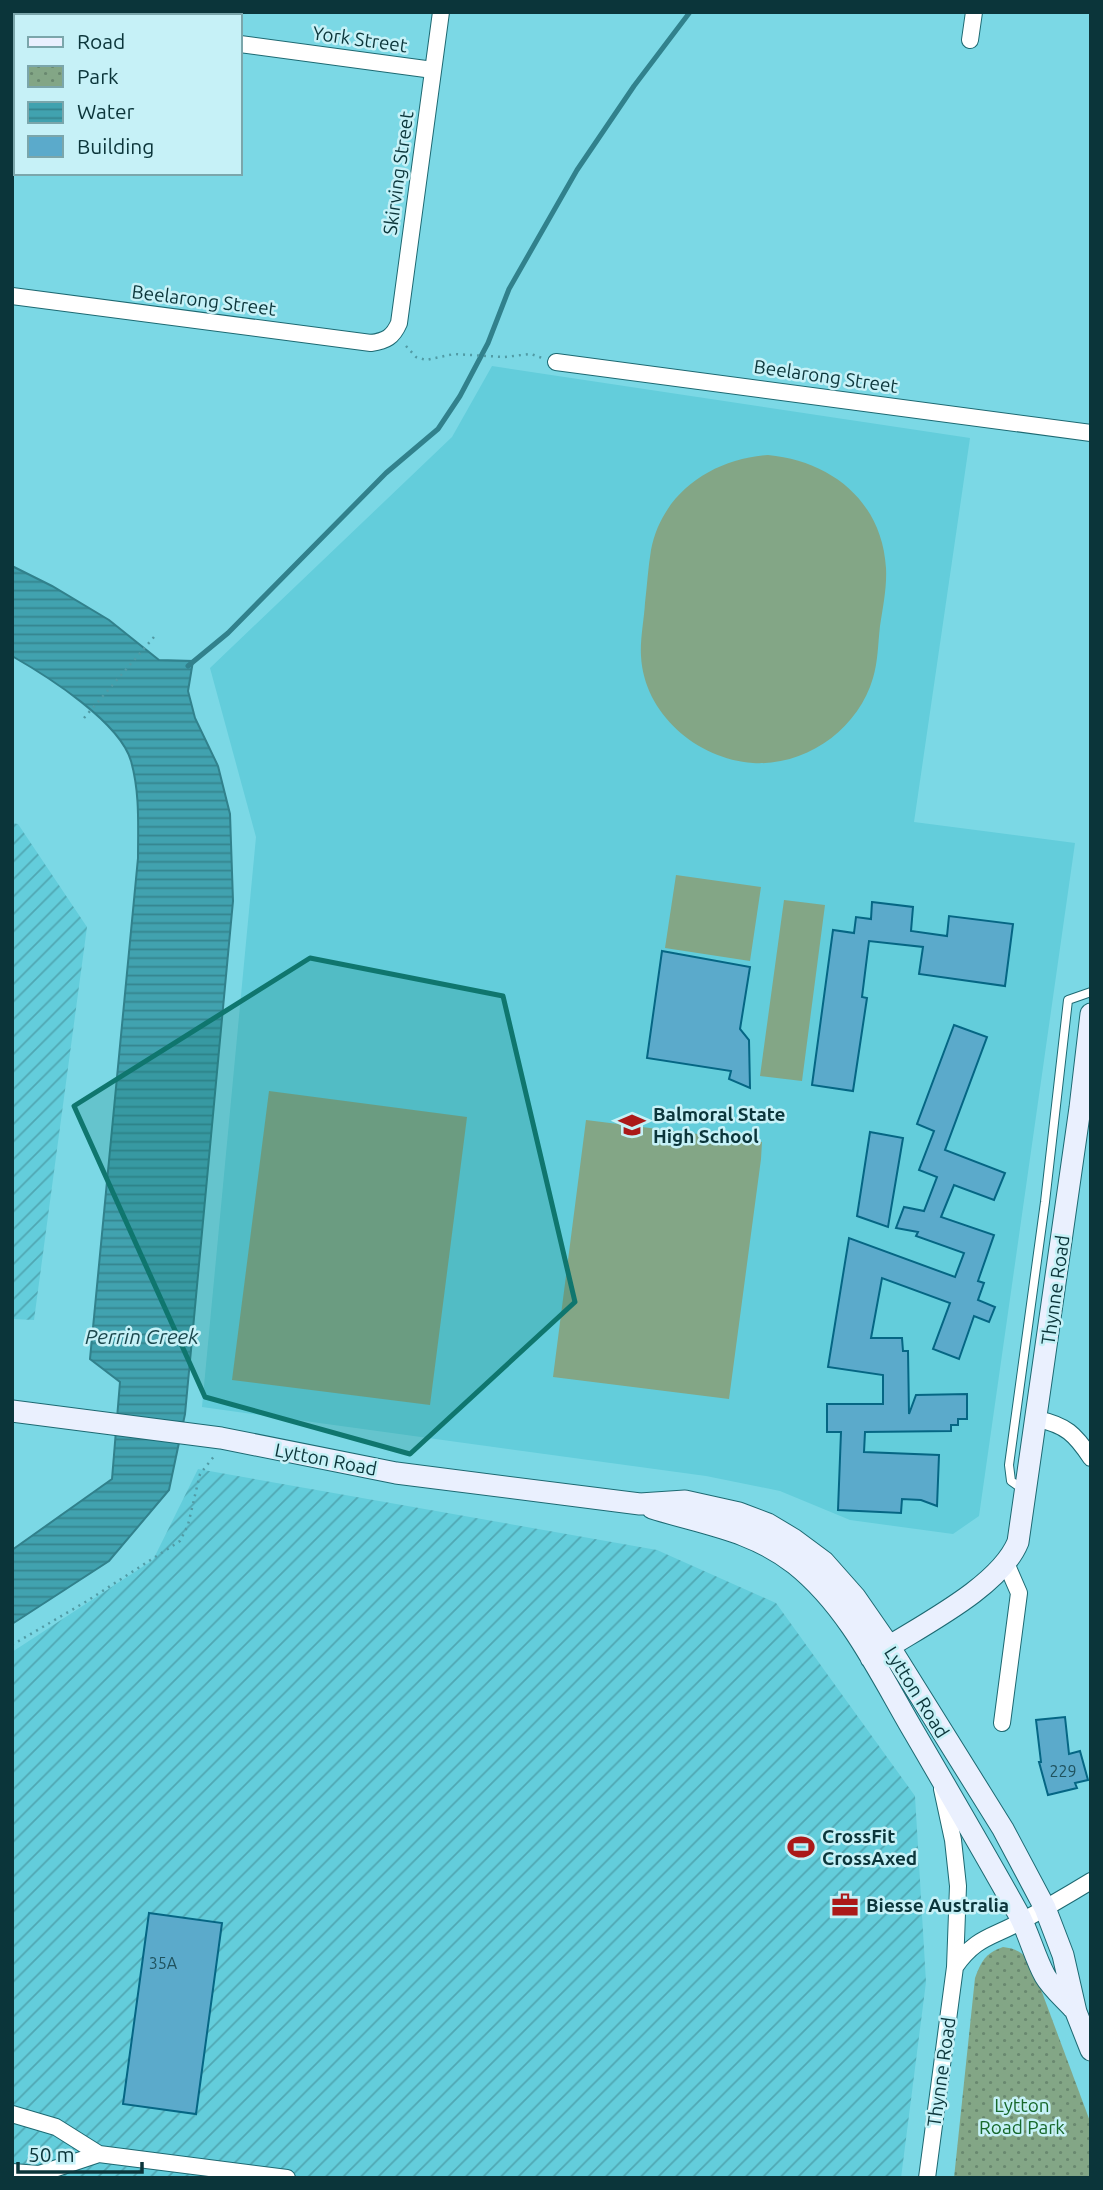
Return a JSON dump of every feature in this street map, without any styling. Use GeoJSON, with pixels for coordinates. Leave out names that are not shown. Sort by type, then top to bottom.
{"type":"FeatureCollection","features":[{"type":"Feature","properties":{"kind":"main road","name":"Thynne Road"},"geometry":{"type":"LineString","coordinates":[[871,1658],[979,1589],[1006,1563],[1018,1542],[1090,1024]]}},
{"type":"Feature","properties":{"kind":"main road","name":"Lytton Road"},"geometry":{"type":"LineString","coordinates":[[12,1411],[221,1438],[396,1473],[640,1504],[739,1532],[793,1563],[817,1584],[839,1609],[871,1658],[1022,1921],[1046,1978],[1076,2012]]}},
{"type":"Feature","properties":{"kind":"main road","name":"Lytton Road"},"geometry":{"type":"LineString","coordinates":[[640,1504],[685,1501],[768,1524],[793,1538],[841,1579],[889,1646],[1003,1829],[1045,1908],[1063,1955],[1076,2012],[1091,2050]]}},
{"type":"Feature","properties":{"kind":"street","name":"Skirving Street"},"geometry":{"type":"LineString","coordinates":[[389,337],[399,323],[441,12]]}},
{"type":"Feature","properties":{"kind":"street"},"geometry":{"type":"LineString","coordinates":[[970,40],[974,12]]}},
{"type":"Feature","properties":{"kind":"street","name":"York Street"},"geometry":{"type":"LineString","coordinates":[[242,44],[433,70]]}},
{"type":"Feature","properties":{"kind":"street","name":"Beelarong Street"},"geometry":{"type":"LineString","coordinates":[[12,296],[371,342],[384,342],[389,337]]}},
{"type":"Feature","properties":{"kind":"street","name":"Beelarong Street"},"geometry":{"type":"LineString","coordinates":[[555,362],[1091,433]]}},
{"type":"Feature","properties":{"kind":"street"},"geometry":{"type":"LineString","coordinates":[[1037,1419],[1056,1423],[1068,1430],[1080,1441],[1091,1458]]}},
{"type":"Feature","properties":{"kind":"street"},"geometry":{"type":"LineString","coordinates":[[1002,1723],[1019,1593],[1006,1563]]}},
{"type":"Feature","properties":{"kind":"street","name":"Thynne Road"},"geometry":{"type":"LineString","coordinates":[[927,2178],[955,1967],[958,1886],[953,1840],[939,1776]]}},
{"type":"Feature","properties":{"kind":"street"},"geometry":{"type":"LineString","coordinates":[[955,1967],[967,1950],[984,1938],[1022,1921],[1091,1881]]}},
{"type":"Feature","properties":{"kind":"street"},"geometry":{"type":"LineString","coordinates":[[12,2114],[56,2127],[99,2154],[287,2178]]}},
{"type":"Feature","properties":{"kind":"street"},"geometry":{"type":"LineString","coordinates":[[12,2172],[39,2174],[99,2154]]}},
{"type":"Feature","properties":{"kind":"lane"},"geometry":{"type":"LineString","coordinates":[[1027,1492],[1011,1481],[1009,1465],[1045,1202],[1068,1000],[1091,992]]}},
{"type":"Feature","properties":{"kind":"path"},"geometry":{"type":"LineString","coordinates":[[389,337],[426,360],[454,354],[492,357],[530,354],[555,362]]}},
{"type":"Feature","properties":{"kind":"path"},"geometry":{"type":"LineString","coordinates":[[84,718],[154,637]]}},
{"type":"Feature","properties":{"kind":"path"},"geometry":{"type":"LineString","coordinates":[[12,1645],[88,1601],[180,1541],[188,1525],[200,1474],[214,1459],[221,1438]]}},
{"type":"Feature","properties":{"kind":"highlighted area"},"geometry":{"type":"Polygon","coordinates":[[[310,958],[503,996],[575,1302],[410,1454],[205,1397],[74,1106],[310,958]]]}},
{"type":"Feature","properties":{"kind":"shaded area","name":"Balmoral State High School"},"geometry":{"type":"Polygon","coordinates":[[[492,366],[970,438],[914,822],[1075,843],[979,1516],[953,1534],[850,1520],[780,1491],[706,1476],[202,1407],[256,837],[210,668],[452,437],[492,366]]]}},
{"type":"Feature","properties":{"kind":"shaded area"},"geometry":{"type":"Polygon","coordinates":[[[12,823],[18,824],[87,927],[34,1320],[12,1319],[12,823]]]}},
{"type":"Feature","properties":{"kind":"shaded area"},"geometry":{"type":"Polygon","coordinates":[[[198,1469],[657,1550],[776,1603],[915,1796],[926,1982],[901,2178],[12,2178],[12,1652],[153,1560],[198,1469]]]}},
{"type":"Feature","properties":{"kind":"green space"},"geometry":{"type":"Polygon","coordinates":[[[768,455],[791,459],[832,476],[864,504],[875,523],[882,544],[886,582],[875,672],[856,713],[828,741],[811,751],[773,762],[753,763],[712,753],[677,730],[652,697],[644,677],[641,643],[651,550],[666,512],[678,496],[709,472],[747,458],[768,455]]]}},
{"type":"Feature","properties":{"kind":"green space"},"geometry":{"type":"Polygon","coordinates":[[[676,875],[761,887],[750,961],[665,948],[676,875]]]}},
{"type":"Feature","properties":{"kind":"green space"},"geometry":{"type":"Polygon","coordinates":[[[784,900],[825,905],[802,1081],[760,1076],[784,900]]]}},
{"type":"Feature","properties":{"kind":"green space"},"geometry":{"type":"Polygon","coordinates":[[[269,1091],[467,1117],[430,1405],[232,1380],[269,1091]]]}},
{"type":"Feature","properties":{"kind":"green space"},"geometry":{"type":"Polygon","coordinates":[[[586,1120],[762,1142],[729,1399],[553,1377],[586,1120]]]}},
{"type":"Feature","properties":{"kind":"green space","name":"Lytton Road Park"},"geometry":{"type":"Polygon","coordinates":[[[1003,1947],[1021,1953],[1033,1968],[1091,2124],[1091,2178],[954,2178],[975,1978],[984,1959],[1003,1947]]]}},
{"type":"Feature","properties":{"kind":"water","name":"Perrin Creek"},"geometry":{"type":"Polygon","coordinates":[[[12,566],[109,620],[159,660],[193,661],[188,691],[195,718],[218,766],[230,814],[233,901],[185,1414],[169,1490],[109,1561],[12,1624],[12,1550],[112,1479],[120,1382],[90,1359],[138,858],[138,809],[131,761],[113,731],[80,701],[12,656],[12,566]]]}},
{"type":"Feature","properties":{"kind":"building"},"geometry":{"type":"Polygon","coordinates":[[[872,902],[913,907],[911,931],[947,936],[949,916],[1013,924],[1005,986],[919,974],[923,947],[869,941],[862,997],[867,998],[853,1091],[812,1085],[833,930],[854,933],[856,917],[871,919],[872,902]]]}},
{"type":"Feature","properties":{"kind":"building"},"geometry":{"type":"Polygon","coordinates":[[[662,951],[750,967],[740,1029],[749,1040],[750,1088],[729,1079],[731,1071],[647,1058],[662,951]]]}},
{"type":"Feature","properties":{"kind":"building"},"geometry":{"type":"Polygon","coordinates":[[[954,1025],[987,1037],[945,1150],[1005,1173],[994,1200],[954,1185],[941,1217],[994,1235],[978,1281],[984,1283],[978,1300],[995,1307],[989,1322],[974,1316],[959,1359],[933,1349],[950,1303],[882,1278],[871,1338],[902,1338],[903,1351],[908,1351],[909,1414],[916,1395],[967,1394],[967,1419],[958,1419],[958,1425],[951,1425],[951,1431],[865,1432],[864,1452],[939,1455],[937,1506],[921,1500],[902,1499],[901,1513],[838,1510],[841,1432],[827,1432],[827,1404],[883,1404],[883,1375],[828,1367],[849,1238],[955,1277],[964,1253],[916,1236],[918,1232],[896,1228],[904,1207],[924,1211],[937,1177],[919,1170],[934,1131],[917,1124],[954,1025]]]}},
{"type":"Feature","properties":{"kind":"building"},"geometry":{"type":"Polygon","coordinates":[[[870,1132],[903,1138],[888,1227],[857,1216],[870,1132]]]}},
{"type":"Feature","properties":{"kind":"building"},"geometry":{"type":"Polygon","coordinates":[[[1065,1717],[1069,1754],[1080,1751],[1088,1780],[1075,1783],[1077,1788],[1048,1795],[1039,1762],[1036,1720],[1065,1717]]]}},
{"type":"Feature","properties":{"kind":"building"},"geometry":{"type":"Polygon","coordinates":[[[149,1913],[222,1923],[196,2114],[123,2104],[149,1913]]]}},
{"type":"Feature","properties":{"kind":"waterway"},"geometry":{"type":"LineString","coordinates":[[188,666],[228,633],[386,473],[438,429],[460,396],[488,343],[509,289],[577,170],[634,86],[690,12]]}},
{"type":"Feature","properties":{"kind":"place","name":"Balmoral State High School"},"geometry":{"type":"Point","coordinates":[632,1125]}},
{"type":"Feature","properties":{"kind":"place","name":"CrossFit CrossAxed"},"geometry":{"type":"Point","coordinates":[801,1847]}},
{"type":"Feature","properties":{"kind":"place","name":"Biesse Australia"},"geometry":{"type":"Point","coordinates":[845,1905]}}]}
